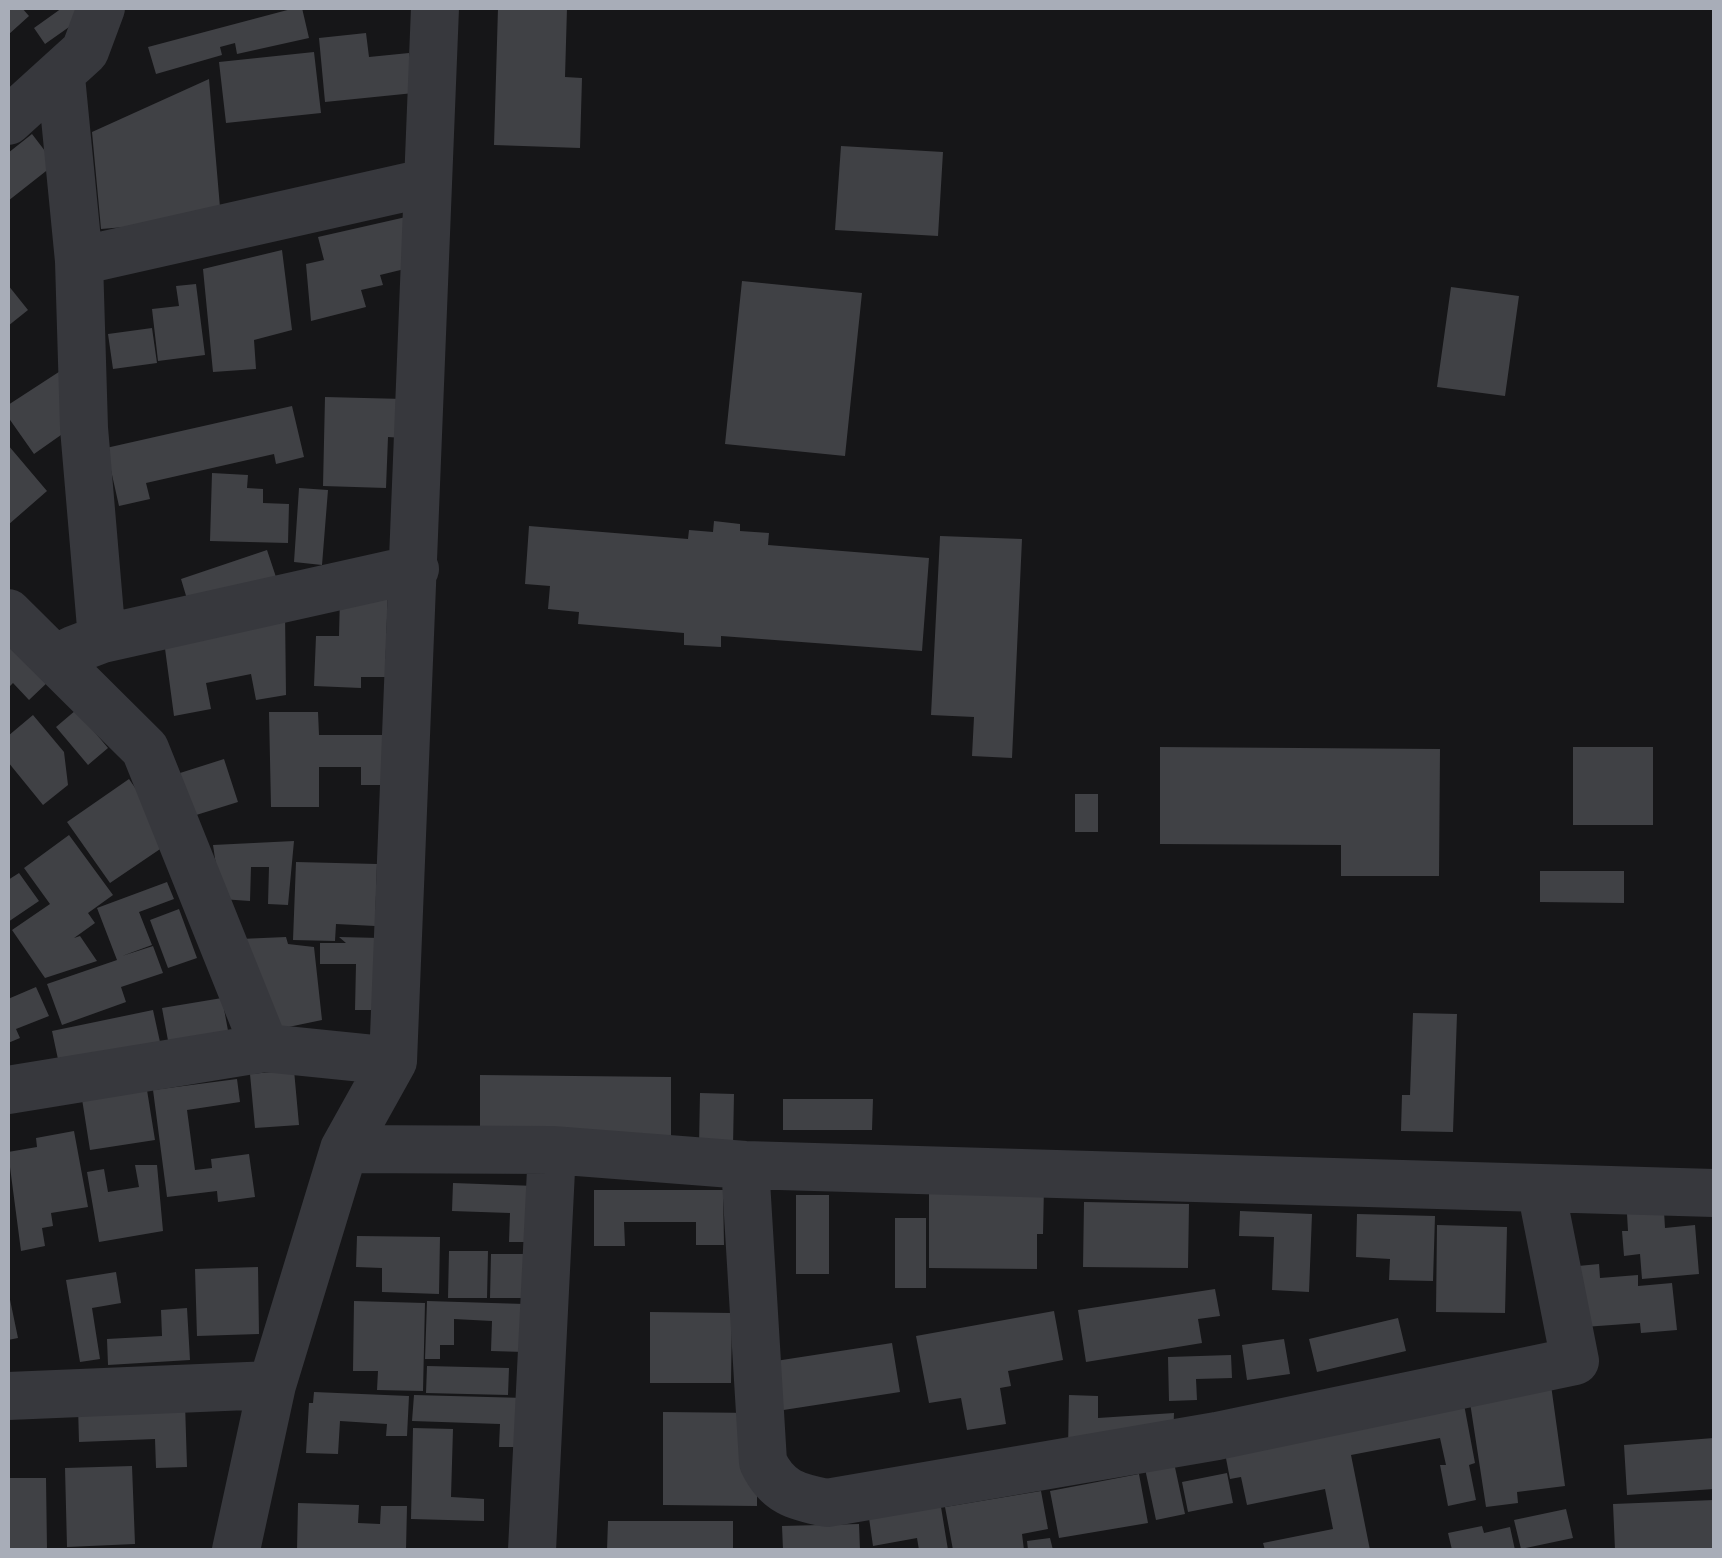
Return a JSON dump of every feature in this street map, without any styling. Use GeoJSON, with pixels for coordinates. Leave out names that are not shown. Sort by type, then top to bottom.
{"type":"FeatureCollection","features":[{"type":"Feature","properties":{"kind":"street"},"geometry":{"type":"LineString","coordinates":[[8,121],[61,77],[85,51],[101,8]]}},
{"type":"Feature","properties":{"kind":"street"},"geometry":{"type":"LineString","coordinates":[[236,1550],[272,1385],[344,1148],[393,1061],[415,569],[425,183],[435,8]]}},
{"type":"Feature","properties":{"kind":"street"},"geometry":{"type":"LineString","coordinates":[[61,77],[79,260],[84,428],[102,639]]}},
{"type":"Feature","properties":{"kind":"street"},"geometry":{"type":"LineString","coordinates":[[79,260],[425,183]]}},
{"type":"Feature","properties":{"kind":"street"},"geometry":{"type":"LineString","coordinates":[[54,658],[102,639],[415,569]]}},
{"type":"Feature","properties":{"kind":"street"},"geometry":{"type":"LineString","coordinates":[[8,614],[145,749],[265,1048]]}},
{"type":"Feature","properties":{"kind":"street"},"geometry":{"type":"LineString","coordinates":[[8,1090],[265,1048],[393,1061]]}},
{"type":"Feature","properties":{"kind":"street"},"geometry":{"type":"LineString","coordinates":[[344,1148],[552,1150],[746,1165],[1714,1194]]}},
{"type":"Feature","properties":{"kind":"street"},"geometry":{"type":"LineString","coordinates":[[532,1550],[552,1150]]}},
{"type":"Feature","properties":{"kind":"street"},"geometry":{"type":"LineString","coordinates":[[746,1165],[763,1462],[772,1482],[796,1498],[827,1503],[1216,1436],[1575,1361],[1541,1189]]}},
{"type":"Feature","properties":{"kind":"street"},"geometry":{"type":"LineString","coordinates":[[8,1396],[272,1385]]}},
{"type":"Feature","properties":{"kind":"building"},"geometry":{"type":"Polygon","coordinates":[[[8,8],[22,8],[29,16],[8,35],[8,8]]]}},
{"type":"Feature","properties":{"kind":"building"},"geometry":{"type":"Polygon","coordinates":[[[62,8],[85,8],[89,13],[45,44],[34,28],[62,8]]]}},
{"type":"Feature","properties":{"kind":"building"},"geometry":{"type":"Polygon","coordinates":[[[302,8],[309,38],[237,54],[235,43],[220,47],[222,55],[156,74],[148,47],[302,8]]]}},
{"type":"Feature","properties":{"kind":"building"},"geometry":{"type":"Polygon","coordinates":[[[498,8],[567,8],[565,77],[582,78],[580,148],[494,145],[498,8]]]}},
{"type":"Feature","properties":{"kind":"building"},"geometry":{"type":"Polygon","coordinates":[[[366,33],[369,57],[409,53],[414,93],[325,102],[319,38],[366,33]]]}},
{"type":"Feature","properties":{"kind":"building"},"geometry":{"type":"Polygon","coordinates":[[[314,52],[321,113],[226,123],[219,62],[314,52]]]}},
{"type":"Feature","properties":{"kind":"building"},"geometry":{"type":"Polygon","coordinates":[[[209,79],[221,219],[101,229],[92,132],[209,79]]]}},
{"type":"Feature","properties":{"kind":"building"},"geometry":{"type":"Polygon","coordinates":[[[32,134],[55,164],[8,201],[8,153],[32,134]]]}},
{"type":"Feature","properties":{"kind":"building"},"geometry":{"type":"Polygon","coordinates":[[[841,146],[943,152],[938,236],[835,230],[841,146]]]}},
{"type":"Feature","properties":{"kind":"building"},"geometry":{"type":"Polygon","coordinates":[[[406,217],[417,266],[380,275],[383,285],[361,290],[366,307],[311,321],[306,264],[324,260],[318,237],[406,217]]]}},
{"type":"Feature","properties":{"kind":"building"},"geometry":{"type":"Polygon","coordinates":[[[282,250],[292,330],[254,340],[256,369],[213,372],[203,269],[282,250]]]}},
{"type":"Feature","properties":{"kind":"building"},"geometry":{"type":"Polygon","coordinates":[[[742,281],[862,293],[845,456],[725,444],[742,281]]]}},
{"type":"Feature","properties":{"kind":"building"},"geometry":{"type":"Polygon","coordinates":[[[196,284],[205,355],[158,361],[152,309],[179,306],[176,286],[196,284]]]}},
{"type":"Feature","properties":{"kind":"building"},"geometry":{"type":"Polygon","coordinates":[[[8,285],[28,310],[8,326],[8,285]]]}},
{"type":"Feature","properties":{"kind":"building"},"geometry":{"type":"Polygon","coordinates":[[[1451,287],[1519,296],[1505,396],[1437,387],[1451,287]]]}},
{"type":"Feature","properties":{"kind":"building"},"geometry":{"type":"Polygon","coordinates":[[[152,328],[157,363],[113,369],[108,334],[152,328]]]}},
{"type":"Feature","properties":{"kind":"building"},"geometry":{"type":"Polygon","coordinates":[[[68,366],[78,423],[34,454],[8,417],[8,405],[68,366]]]}},
{"type":"Feature","properties":{"kind":"building"},"geometry":{"type":"Polygon","coordinates":[[[325,397],[404,399],[403,438],[388,437],[386,488],[323,486],[325,397]]]}},
{"type":"Feature","properties":{"kind":"building"},"geometry":{"type":"Polygon","coordinates":[[[292,406],[304,457],[276,464],[274,454],[146,483],[150,499],[119,506],[106,448],[292,406]]]}},
{"type":"Feature","properties":{"kind":"building"},"geometry":{"type":"Polygon","coordinates":[[[8,445],[47,491],[8,525],[8,445]]]}},
{"type":"Feature","properties":{"kind":"building"},"geometry":{"type":"Polygon","coordinates":[[[212,473],[248,475],[247,488],[263,489],[263,503],[289,504],[288,543],[210,541],[212,473]]]}},
{"type":"Feature","properties":{"kind":"building"},"geometry":{"type":"Polygon","coordinates":[[[299,488],[328,490],[322,565],[294,562],[299,488]]]}},
{"type":"Feature","properties":{"kind":"building"},"geometry":{"type":"Polygon","coordinates":[[[714,521],[740,524],[740,531],[769,533],[768,545],[929,558],[922,651],[721,636],[721,647],[684,645],[684,633],[578,624],[579,612],[548,609],[550,586],[525,584],[529,526],[688,539],[689,530],[713,532],[714,521]]]}},
{"type":"Feature","properties":{"kind":"building"},"geometry":{"type":"Polygon","coordinates":[[[940,536],[1022,539],[1012,758],[972,756],[974,717],[931,715],[940,536]]]}},
{"type":"Feature","properties":{"kind":"building"},"geometry":{"type":"Polygon","coordinates":[[[267,550],[277,580],[190,609],[181,579],[267,550]]]}},
{"type":"Feature","properties":{"kind":"building"},"geometry":{"type":"Polygon","coordinates":[[[388,589],[385,677],[361,677],[361,688],[314,686],[316,636],[339,636],[340,597],[388,589]]]}},
{"type":"Feature","properties":{"kind":"building"},"geometry":{"type":"Polygon","coordinates":[[[285,612],[286,695],[256,700],[251,674],[206,683],[211,709],[174,716],[164,641],[285,612]]]}},
{"type":"Feature","properties":{"kind":"building"},"geometry":{"type":"Polygon","coordinates":[[[8,633],[50,680],[29,700],[13,683],[8,688],[8,633]]]}},
{"type":"Feature","properties":{"kind":"building"},"geometry":{"type":"Polygon","coordinates":[[[76,710],[108,748],[88,765],[56,727],[76,710]]]}},
{"type":"Feature","properties":{"kind":"building"},"geometry":{"type":"Polygon","coordinates":[[[269,712],[318,712],[319,735],[392,735],[392,785],[361,785],[361,767],[319,767],[319,807],[271,807],[269,712]]]}},
{"type":"Feature","properties":{"kind":"building"},"geometry":{"type":"Polygon","coordinates":[[[33,715],[64,752],[68,785],[43,805],[8,762],[8,736],[33,715]]]}},
{"type":"Feature","properties":{"kind":"building"},"geometry":{"type":"Polygon","coordinates":[[[1160,747],[1440,749],[1439,876],[1341,876],[1341,845],[1160,844],[1160,747]]]}},
{"type":"Feature","properties":{"kind":"building"},"geometry":{"type":"Polygon","coordinates":[[[1573,747],[1653,747],[1653,825],[1573,825],[1573,747]]]}},
{"type":"Feature","properties":{"kind":"building"},"geometry":{"type":"Polygon","coordinates":[[[224,759],[238,802],[193,816],[180,773],[224,759]]]}},
{"type":"Feature","properties":{"kind":"building"},"geometry":{"type":"Polygon","coordinates":[[[129,779],[172,841],[110,883],[67,822],[129,779]]]}},
{"type":"Feature","properties":{"kind":"building"},"geometry":{"type":"Polygon","coordinates":[[[1075,794],[1098,794],[1098,832],[1075,832],[1075,794]]]}},
{"type":"Feature","properties":{"kind":"building"},"geometry":{"type":"Polygon","coordinates":[[[69,835],[113,895],[88,913],[95,923],[74,938],[80,936],[97,961],[45,978],[12,930],[50,904],[24,868],[69,835]]]}},
{"type":"Feature","properties":{"kind":"building"},"geometry":{"type":"Polygon","coordinates":[[[294,841],[288,905],[268,904],[269,867],[251,867],[250,901],[221,899],[213,845],[294,841]]]}},
{"type":"Feature","properties":{"kind":"building"},"geometry":{"type":"Polygon","coordinates":[[[296,862],[377,864],[375,926],[336,924],[335,941],[293,940],[296,862]]]}},
{"type":"Feature","properties":{"kind":"building"},"geometry":{"type":"Polygon","coordinates":[[[1540,871],[1624,871],[1624,903],[1540,902],[1540,871]]]}},
{"type":"Feature","properties":{"kind":"building"},"geometry":{"type":"Polygon","coordinates":[[[19,873],[39,901],[8,922],[8,880],[19,873]]]}},
{"type":"Feature","properties":{"kind":"building"},"geometry":{"type":"Polygon","coordinates":[[[167,882],[174,899],[139,912],[152,945],[122,956],[153,946],[163,973],[121,987],[126,1002],[62,1025],[47,984],[117,960],[97,908],[167,882]]]}},
{"type":"Feature","properties":{"kind":"building"},"geometry":{"type":"Polygon","coordinates":[[[179,909],[197,958],[168,968],[150,920],[179,909]]]}},
{"type":"Feature","properties":{"kind":"building"},"geometry":{"type":"Polygon","coordinates":[[[286,937],[288,944],[314,947],[322,1020],[274,1030],[240,939],[286,937]]]}},
{"type":"Feature","properties":{"kind":"building"},"geometry":{"type":"Polygon","coordinates":[[[339,937],[380,938],[379,1010],[355,1010],[356,964],[320,964],[320,943],[346,943],[339,937]]]}},
{"type":"Feature","properties":{"kind":"building"},"geometry":{"type":"Polygon","coordinates":[[[36,987],[49,1016],[16,1029],[20,1038],[8,1043],[8,999],[36,987]]]}},
{"type":"Feature","properties":{"kind":"building"},"geometry":{"type":"Polygon","coordinates":[[[222,998],[229,1036],[169,1046],[162,1008],[222,998]]]}},
{"type":"Feature","properties":{"kind":"building"},"geometry":{"type":"Polygon","coordinates":[[[153,1010],[160,1042],[59,1064],[52,1031],[153,1010]]]}},
{"type":"Feature","properties":{"kind":"building"},"geometry":{"type":"Polygon","coordinates":[[[1413,1013],[1457,1014],[1453,1132],[1401,1131],[1402,1095],[1410,1095],[1413,1013]]]}},
{"type":"Feature","properties":{"kind":"building"},"geometry":{"type":"Polygon","coordinates":[[[294,1070],[299,1125],[255,1128],[250,1074],[294,1070]]]}},
{"type":"Feature","properties":{"kind":"building"},"geometry":{"type":"Polygon","coordinates":[[[480,1075],[671,1077],[671,1137],[480,1135],[480,1075]]]}},
{"type":"Feature","properties":{"kind":"building"},"geometry":{"type":"Polygon","coordinates":[[[237,1079],[240,1102],[187,1110],[195,1170],[212,1168],[211,1159],[249,1154],[255,1197],[218,1202],[217,1191],[167,1197],[153,1090],[237,1079]]]}},
{"type":"Feature","properties":{"kind":"building"},"geometry":{"type":"Polygon","coordinates":[[[147,1090],[155,1140],[90,1150],[82,1099],[147,1090]]]}},
{"type":"Feature","properties":{"kind":"building"},"geometry":{"type":"Polygon","coordinates":[[[700,1093],[734,1094],[733,1146],[699,1146],[700,1093]]]}},
{"type":"Feature","properties":{"kind":"building"},"geometry":{"type":"Polygon","coordinates":[[[783,1099],[873,1099],[872,1130],[783,1130],[783,1099]]]}},
{"type":"Feature","properties":{"kind":"building"},"geometry":{"type":"Polygon","coordinates":[[[74,1131],[88,1207],[51,1213],[53,1226],[42,1228],[45,1246],[21,1251],[8,1152],[37,1147],[36,1138],[74,1131]]]}},
{"type":"Feature","properties":{"kind":"building"},"geometry":{"type":"Polygon","coordinates":[[[135,1165],[157,1165],[163,1231],[99,1242],[87,1172],[104,1169],[108,1192],[139,1187],[135,1165]]]}},
{"type":"Feature","properties":{"kind":"building"},"geometry":{"type":"Polygon","coordinates":[[[453,1183],[536,1186],[535,1242],[509,1242],[510,1213],[452,1211],[453,1183]]]}},
{"type":"Feature","properties":{"kind":"building"},"geometry":{"type":"Polygon","coordinates":[[[929,1185],[1044,1186],[1043,1234],[1037,1234],[1037,1269],[929,1268],[929,1185]]]}},
{"type":"Feature","properties":{"kind":"building"},"geometry":{"type":"Polygon","coordinates":[[[594,1190],[723,1190],[724,1245],[696,1245],[696,1222],[624,1222],[625,1246],[594,1246],[594,1190]]]}},
{"type":"Feature","properties":{"kind":"building"},"geometry":{"type":"Polygon","coordinates":[[[796,1195],[829,1195],[829,1274],[796,1274],[796,1195]]]}},
{"type":"Feature","properties":{"kind":"building"},"geometry":{"type":"Polygon","coordinates":[[[1084,1202],[1189,1204],[1188,1268],[1083,1267],[1084,1202]]]}},
{"type":"Feature","properties":{"kind":"building"},"geometry":{"type":"Polygon","coordinates":[[[1240,1211],[1312,1214],[1309,1292],[1272,1290],[1274,1237],[1239,1236],[1240,1211]]]}},
{"type":"Feature","properties":{"kind":"building"},"geometry":{"type":"Polygon","coordinates":[[[1664,1211],[1665,1228],[1695,1225],[1699,1274],[1642,1279],[1640,1254],[1624,1256],[1622,1231],[1628,1231],[1627,1214],[1664,1211]]]}},
{"type":"Feature","properties":{"kind":"building"},"geometry":{"type":"Polygon","coordinates":[[[1357,1214],[1435,1216],[1433,1281],[1389,1280],[1390,1259],[1356,1257],[1357,1214]]]}},
{"type":"Feature","properties":{"kind":"building"},"geometry":{"type":"Polygon","coordinates":[[[895,1218],[926,1218],[926,1288],[895,1288],[895,1218]]]}},
{"type":"Feature","properties":{"kind":"building"},"geometry":{"type":"Polygon","coordinates":[[[1437,1225],[1507,1227],[1505,1313],[1436,1312],[1437,1225]]]}},
{"type":"Feature","properties":{"kind":"building"},"geometry":{"type":"Polygon","coordinates":[[[357,1236],[440,1237],[439,1294],[382,1292],[382,1268],[356,1267],[357,1236]]]}},
{"type":"Feature","properties":{"kind":"building"},"geometry":{"type":"Polygon","coordinates":[[[449,1251],[488,1251],[487,1298],[448,1298],[449,1251]]]}},
{"type":"Feature","properties":{"kind":"building"},"geometry":{"type":"Polygon","coordinates":[[[491,1254],[528,1254],[527,1298],[490,1298],[491,1254]]]}},
{"type":"Feature","properties":{"kind":"building"},"geometry":{"type":"Polygon","coordinates":[[[1599,1264],[1600,1278],[1638,1275],[1638,1286],[1672,1283],[1677,1330],[1641,1333],[1640,1323],[1584,1327],[1578,1266],[1599,1264]]]}},
{"type":"Feature","properties":{"kind":"building"},"geometry":{"type":"Polygon","coordinates":[[[258,1267],[259,1334],[197,1336],[195,1269],[258,1267]]]}},
{"type":"Feature","properties":{"kind":"building"},"geometry":{"type":"Polygon","coordinates":[[[116,1272],[121,1303],[92,1308],[100,1359],[80,1362],[66,1280],[116,1272]]]}},
{"type":"Feature","properties":{"kind":"building"},"geometry":{"type":"Polygon","coordinates":[[[1215,1289],[1220,1316],[1198,1319],[1202,1343],[1086,1362],[1078,1310],[1215,1289]]]}},
{"type":"Feature","properties":{"kind":"building"},"geometry":{"type":"Polygon","coordinates":[[[8,1290],[18,1338],[8,1340],[8,1290]]]}},
{"type":"Feature","properties":{"kind":"building"},"geometry":{"type":"Polygon","coordinates":[[[354,1301],[425,1303],[423,1391],[377,1390],[378,1371],[353,1371],[354,1301]]]}},
{"type":"Feature","properties":{"kind":"building"},"geometry":{"type":"Polygon","coordinates":[[[427,1301],[525,1304],[524,1352],[491,1351],[492,1321],[454,1319],[454,1345],[440,1345],[440,1359],[425,1359],[427,1301]]]}},
{"type":"Feature","properties":{"kind":"building"},"geometry":{"type":"Polygon","coordinates":[[[187,1308],[190,1360],[108,1365],[107,1339],[162,1336],[161,1310],[187,1308]]]}},
{"type":"Feature","properties":{"kind":"building"},"geometry":{"type":"Polygon","coordinates":[[[1054,1311],[1063,1360],[1008,1371],[1011,1386],[1000,1388],[1006,1424],[967,1430],[961,1398],[929,1403],[916,1336],[1054,1311]]]}},
{"type":"Feature","properties":{"kind":"building"},"geometry":{"type":"Polygon","coordinates":[[[650,1312],[732,1313],[731,1383],[650,1383],[650,1312]]]}},
{"type":"Feature","properties":{"kind":"building"},"geometry":{"type":"Polygon","coordinates":[[[1398,1318],[1406,1351],[1317,1372],[1309,1339],[1398,1318]]]}},
{"type":"Feature","properties":{"kind":"building"},"geometry":{"type":"Polygon","coordinates":[[[1284,1339],[1290,1374],[1247,1380],[1242,1345],[1284,1339]]]}},
{"type":"Feature","properties":{"kind":"building"},"geometry":{"type":"Polygon","coordinates":[[[892,1343],[900,1392],[777,1411],[769,1362],[892,1343]]]}},
{"type":"Feature","properties":{"kind":"building"},"geometry":{"type":"Polygon","coordinates":[[[1231,1355],[1232,1378],[1196,1379],[1197,1400],[1169,1401],[1168,1357],[1231,1355]]]}},
{"type":"Feature","properties":{"kind":"building"},"geometry":{"type":"Polygon","coordinates":[[[427,1366],[509,1368],[508,1395],[426,1393],[427,1366]]]}},
{"type":"Feature","properties":{"kind":"building"},"geometry":{"type":"Polygon","coordinates":[[[1551,1385],[1565,1486],[1517,1492],[1518,1503],[1486,1507],[1469,1396],[1551,1385]]]}},
{"type":"Feature","properties":{"kind":"building"},"geometry":{"type":"Polygon","coordinates":[[[314,1392],[409,1396],[407,1436],[386,1436],[387,1424],[340,1421],[338,1454],[306,1453],[309,1403],[313,1403],[314,1392]]]}},
{"type":"Feature","properties":{"kind":"building"},"geometry":{"type":"Polygon","coordinates":[[[414,1395],[525,1398],[523,1447],[499,1447],[500,1424],[412,1421],[414,1395]]]}},
{"type":"Feature","properties":{"kind":"building"},"geometry":{"type":"Polygon","coordinates":[[[1069,1395],[1098,1396],[1098,1418],[1174,1413],[1173,1437],[1068,1449],[1069,1395]]]}},
{"type":"Feature","properties":{"kind":"building"},"geometry":{"type":"Polygon","coordinates":[[[1463,1399],[1475,1463],[1469,1465],[1476,1500],[1448,1506],[1440,1465],[1446,1465],[1440,1438],[1351,1455],[1370,1550],[1265,1550],[1263,1543],[1333,1529],[1325,1489],[1247,1505],[1241,1477],[1230,1479],[1224,1448],[1463,1399]]]}},
{"type":"Feature","properties":{"kind":"building"},"geometry":{"type":"Polygon","coordinates":[[[185,1403],[187,1467],[156,1468],[155,1439],[79,1442],[78,1406],[185,1403]]]}},
{"type":"Feature","properties":{"kind":"building"},"geometry":{"type":"Polygon","coordinates":[[[663,1412],[757,1413],[757,1506],[663,1505],[663,1412]]]}},
{"type":"Feature","properties":{"kind":"building"},"geometry":{"type":"Polygon","coordinates":[[[413,1428],[453,1429],[451,1497],[484,1499],[484,1521],[411,1519],[413,1428]]]}},
{"type":"Feature","properties":{"kind":"building"},"geometry":{"type":"Polygon","coordinates":[[[1714,1438],[1714,1489],[1627,1495],[1624,1445],[1714,1438]]]}},
{"type":"Feature","properties":{"kind":"building"},"geometry":{"type":"Polygon","coordinates":[[[1173,1458],[1185,1514],[1156,1520],[1144,1464],[1173,1458]]]}},
{"type":"Feature","properties":{"kind":"building"},"geometry":{"type":"Polygon","coordinates":[[[132,1466],[135,1544],[67,1547],[65,1468],[132,1466]]]}},
{"type":"Feature","properties":{"kind":"building"},"geometry":{"type":"Polygon","coordinates":[[[1227,1473],[1233,1503],[1188,1512],[1182,1482],[1227,1473]]]}},
{"type":"Feature","properties":{"kind":"building"},"geometry":{"type":"Polygon","coordinates":[[[1139,1474],[1148,1523],[1059,1538],[1050,1491],[1139,1474]]]}},
{"type":"Feature","properties":{"kind":"building"},"geometry":{"type":"Polygon","coordinates":[[[8,1478],[46,1478],[47,1550],[8,1550],[8,1478]]]}},
{"type":"Feature","properties":{"kind":"building"},"geometry":{"type":"Polygon","coordinates":[[[1041,1491],[1048,1529],[1022,1534],[1024,1550],[953,1550],[945,1507],[1041,1491]]]}},
{"type":"Feature","properties":{"kind":"building"},"geometry":{"type":"Polygon","coordinates":[[[1714,1500],[1714,1550],[1615,1550],[1613,1504],[1714,1500]]]}},
{"type":"Feature","properties":{"kind":"building"},"geometry":{"type":"Polygon","coordinates":[[[298,1503],[359,1505],[358,1523],[380,1524],[381,1506],[407,1506],[406,1550],[297,1550],[298,1503]]]}},
{"type":"Feature","properties":{"kind":"building"},"geometry":{"type":"Polygon","coordinates":[[[941,1507],[948,1550],[919,1550],[917,1538],[873,1546],[869,1518],[941,1507]]]}},
{"type":"Feature","properties":{"kind":"building"},"geometry":{"type":"Polygon","coordinates":[[[1566,1509],[1573,1538],[1521,1549],[1514,1520],[1566,1509]]]}},
{"type":"Feature","properties":{"kind":"building"},"geometry":{"type":"Polygon","coordinates":[[[608,1521],[733,1521],[733,1550],[607,1550],[608,1521]]]}},
{"type":"Feature","properties":{"kind":"building"},"geometry":{"type":"Polygon","coordinates":[[[859,1524],[860,1550],[783,1550],[782,1526],[859,1524]]]}},
{"type":"Feature","properties":{"kind":"building"},"geometry":{"type":"Polygon","coordinates":[[[1482,1526],[1484,1533],[1510,1527],[1515,1550],[1452,1550],[1448,1533],[1482,1526]]]}},
{"type":"Feature","properties":{"kind":"building"},"geometry":{"type":"Polygon","coordinates":[[[1050,1538],[1053,1550],[1028,1550],[1027,1541],[1050,1538]]]}}]}
